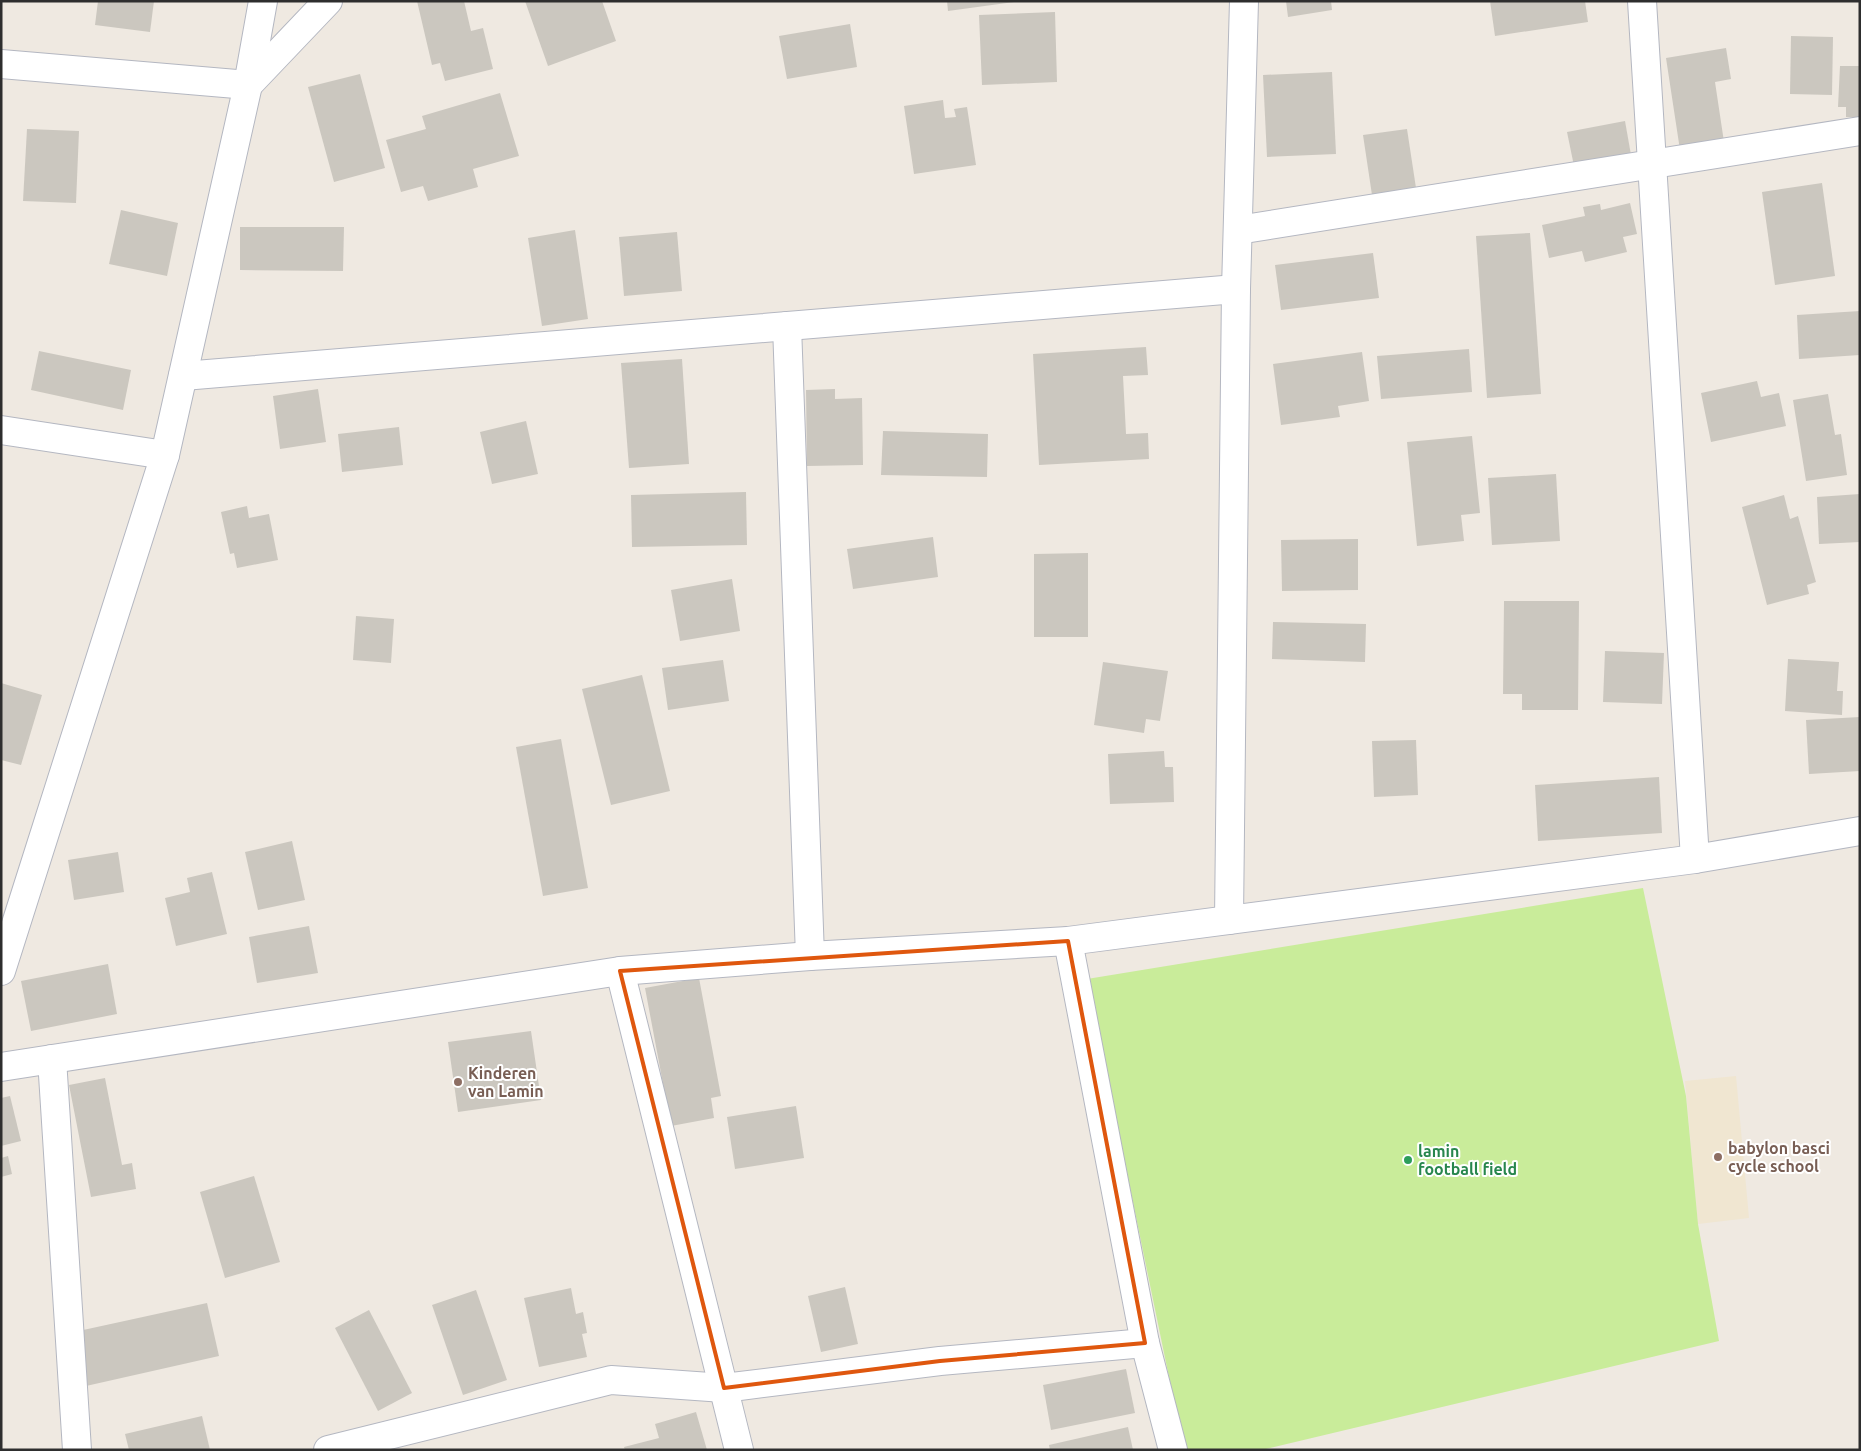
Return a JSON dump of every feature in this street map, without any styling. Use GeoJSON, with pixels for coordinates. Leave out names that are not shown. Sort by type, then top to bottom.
{"type":"FeatureCollection","features":[{"type":"Feature","properties":{"kind":"street"},"geometry":{"type":"LineString","coordinates":[[1,971],[165,455],[248,84],[263,1]]}},
{"type":"Feature","properties":{"kind":"street"},"geometry":{"type":"LineString","coordinates":[[248,84],[328,1]]}},
{"type":"Feature","properties":{"kind":"street"},"geometry":{"type":"LineString","coordinates":[[1229,920],[1236,289],[1244,1]]}},
{"type":"Feature","properties":{"kind":"street"},"geometry":{"type":"LineString","coordinates":[[1642,1],[1695,859]]}},
{"type":"Feature","properties":{"kind":"street"},"geometry":{"type":"LineString","coordinates":[[1,64],[248,84]]}},
{"type":"Feature","properties":{"kind":"street"},"geometry":{"type":"LineString","coordinates":[[1238,230],[1860,131]]}},
{"type":"Feature","properties":{"kind":"street"},"geometry":{"type":"LineString","coordinates":[[183,376],[1236,289]]}},
{"type":"Feature","properties":{"kind":"street"},"geometry":{"type":"LineString","coordinates":[[787,326],[810,956]]}},
{"type":"Feature","properties":{"kind":"street"},"geometry":{"type":"LineString","coordinates":[[1,430],[165,455]]}},
{"type":"Feature","properties":{"kind":"street"},"geometry":{"type":"LineString","coordinates":[[1,1068],[620,971],[810,956],[1068,941],[1695,859],[1860,831]]}},
{"type":"Feature","properties":{"kind":"street"},"geometry":{"type":"LineString","coordinates":[[1068,941],[1145,1343],[1174,1450]]}},
{"type":"Feature","properties":{"kind":"street"},"geometry":{"type":"LineString","coordinates":[[620,971],[739,1450]]}},
{"type":"Feature","properties":{"kind":"street"},"geometry":{"type":"LineString","coordinates":[[52,1059],[77,1450]]}},
{"type":"Feature","properties":{"kind":"street"},"geometry":{"type":"LineString","coordinates":[[328,1450],[611,1380],[724,1388],[940,1361],[1145,1343]]}},
{"type":"Feature","properties":{"kind":"highlighted area"},"geometry":{"type":"Polygon","coordinates":[[[1068,941],[1145,1343],[940,1361],[724,1388],[620,971],[1068,941]]]}},
{"type":"Feature","properties":{"kind":"shaded area","name":"babylon basci cycle school"},"geometry":{"type":"Polygon","coordinates":[[[1736,1076],[1749,1218],[1698,1224],[1685,1081],[1736,1076]]]}},
{"type":"Feature","properties":{"kind":"green space","name":"lamin football field"},"geometry":{"type":"Polygon","coordinates":[[[1643,888],[1686,1096],[1698,1224],[1719,1341],[1262,1450],[1184,1450],[1087,979],[1643,888]]]}},
{"type":"Feature","properties":{"kind":"building"},"geometry":{"type":"Polygon","coordinates":[[[98,1],[154,1],[150,32],[95,25],[98,1]]]}},
{"type":"Feature","properties":{"kind":"building"},"geometry":{"type":"Polygon","coordinates":[[[417,1],[464,1],[471,31],[483,28],[493,69],[445,81],[440,63],[432,65],[417,1]]]}},
{"type":"Feature","properties":{"kind":"building"},"geometry":{"type":"Polygon","coordinates":[[[525,1],[602,1],[616,41],[548,66],[525,1]]]}},
{"type":"Feature","properties":{"kind":"building"},"geometry":{"type":"Polygon","coordinates":[[[947,1],[1014,1],[1014,2],[948,11],[947,1]]]}},
{"type":"Feature","properties":{"kind":"building"},"geometry":{"type":"Polygon","coordinates":[[[1286,1],[1331,1],[1332,10],[1288,17],[1286,1]]]}},
{"type":"Feature","properties":{"kind":"building"},"geometry":{"type":"Polygon","coordinates":[[[1490,1],[1585,1],[1588,22],[1495,36],[1490,1]]]}},
{"type":"Feature","properties":{"kind":"building"},"geometry":{"type":"Polygon","coordinates":[[[1055,12],[1057,82],[982,85],[979,15],[1055,12]]]}},
{"type":"Feature","properties":{"kind":"building"},"geometry":{"type":"Polygon","coordinates":[[[850,24],[857,67],[787,79],[779,36],[850,24]]]}},
{"type":"Feature","properties":{"kind":"building"},"geometry":{"type":"Polygon","coordinates":[[[1791,36],[1833,37],[1832,95],[1790,94],[1791,36]]]}},
{"type":"Feature","properties":{"kind":"building"},"geometry":{"type":"Polygon","coordinates":[[[1726,48],[1731,79],[1715,82],[1724,142],[1680,150],[1666,58],[1726,48]]]}},
{"type":"Feature","properties":{"kind":"building"},"geometry":{"type":"Polygon","coordinates":[[[1840,66],[1860,66],[1860,117],[1846,117],[1846,107],[1838,107],[1840,66]]]}},
{"type":"Feature","properties":{"kind":"building"},"geometry":{"type":"Polygon","coordinates":[[[1332,72],[1336,154],[1267,157],[1263,75],[1332,72]]]}},
{"type":"Feature","properties":{"kind":"building"},"geometry":{"type":"Polygon","coordinates":[[[360,74],[385,168],[334,182],[308,87],[360,74]]]}},
{"type":"Feature","properties":{"kind":"building"},"geometry":{"type":"Polygon","coordinates":[[[500,93],[519,156],[473,169],[478,187],[428,201],[423,186],[401,192],[386,140],[426,129],[422,116],[500,93]]]}},
{"type":"Feature","properties":{"kind":"building"},"geometry":{"type":"Polygon","coordinates":[[[943,100],[945,118],[956,117],[954,109],[967,107],[976,165],[914,174],[904,106],[943,100]]]}},
{"type":"Feature","properties":{"kind":"building"},"geometry":{"type":"Polygon","coordinates":[[[1625,121],[1631,155],[1574,166],[1567,132],[1625,121]]]}},
{"type":"Feature","properties":{"kind":"building"},"geometry":{"type":"Polygon","coordinates":[[[27,129],[79,131],[76,203],[23,201],[27,129]]]}},
{"type":"Feature","properties":{"kind":"building"},"geometry":{"type":"Polygon","coordinates":[[[1407,129],[1416,188],[1372,195],[1363,135],[1407,129]]]}},
{"type":"Feature","properties":{"kind":"building"},"geometry":{"type":"Polygon","coordinates":[[[1822,183],[1835,276],[1775,285],[1762,192],[1822,183]]]}},
{"type":"Feature","properties":{"kind":"building"},"geometry":{"type":"Polygon","coordinates":[[[1630,203],[1637,234],[1623,237],[1627,252],[1585,262],[1582,251],[1549,258],[1542,225],[1585,216],[1583,207],[1600,204],[1601,210],[1630,203]]]}},
{"type":"Feature","properties":{"kind":"building"},"geometry":{"type":"Polygon","coordinates":[[[121,210],[178,223],[167,276],[109,264],[121,210]]]}},
{"type":"Feature","properties":{"kind":"building"},"geometry":{"type":"Polygon","coordinates":[[[240,227],[344,227],[343,271],[240,270],[240,227]]]}},
{"type":"Feature","properties":{"kind":"building"},"geometry":{"type":"Polygon","coordinates":[[[575,230],[588,319],[542,326],[528,238],[575,230]]]}},
{"type":"Feature","properties":{"kind":"building"},"geometry":{"type":"Polygon","coordinates":[[[677,232],[682,291],[624,296],[619,237],[677,232]]]}},
{"type":"Feature","properties":{"kind":"building"},"geometry":{"type":"Polygon","coordinates":[[[1530,233],[1541,394],[1487,398],[1476,236],[1530,233]]]}},
{"type":"Feature","properties":{"kind":"building"},"geometry":{"type":"Polygon","coordinates":[[[1373,253],[1379,298],[1281,310],[1275,265],[1373,253]]]}},
{"type":"Feature","properties":{"kind":"building"},"geometry":{"type":"Polygon","coordinates":[[[1860,311],[1860,355],[1799,359],[1797,315],[1860,311]]]}},
{"type":"Feature","properties":{"kind":"building"},"geometry":{"type":"Polygon","coordinates":[[[1146,347],[1148,375],[1123,376],[1126,434],[1148,433],[1149,459],[1039,465],[1033,354],[1146,347]]]}},
{"type":"Feature","properties":{"kind":"building"},"geometry":{"type":"Polygon","coordinates":[[[1469,349],[1472,392],[1381,399],[1377,356],[1469,349]]]}},
{"type":"Feature","properties":{"kind":"building"},"geometry":{"type":"Polygon","coordinates":[[[39,351],[131,370],[123,410],[31,390],[39,351]]]}},
{"type":"Feature","properties":{"kind":"building"},"geometry":{"type":"Polygon","coordinates":[[[1362,352],[1369,401],[1338,406],[1340,417],[1281,425],[1273,364],[1362,352]]]}},
{"type":"Feature","properties":{"kind":"building"},"geometry":{"type":"Polygon","coordinates":[[[682,359],[689,464],[629,468],[621,363],[682,359]]]}},
{"type":"Feature","properties":{"kind":"building"},"geometry":{"type":"Polygon","coordinates":[[[1757,381],[1761,397],[1779,393],[1786,426],[1711,442],[1701,393],[1757,381]]]}},
{"type":"Feature","properties":{"kind":"building"},"geometry":{"type":"Polygon","coordinates":[[[318,389],[326,442],[280,449],[273,396],[318,389]]]}},
{"type":"Feature","properties":{"kind":"building"},"geometry":{"type":"Polygon","coordinates":[[[835,389],[835,399],[862,398],[863,465],[807,466],[806,390],[835,389]]]}},
{"type":"Feature","properties":{"kind":"building"},"geometry":{"type":"Polygon","coordinates":[[[1828,394],[1835,435],[1841,434],[1847,475],[1806,481],[1793,400],[1828,394]]]}},
{"type":"Feature","properties":{"kind":"building"},"geometry":{"type":"Polygon","coordinates":[[[526,421],[538,474],[492,484],[480,432],[526,421]]]}},
{"type":"Feature","properties":{"kind":"building"},"geometry":{"type":"Polygon","coordinates":[[[399,427],[403,465],[342,472],[338,434],[399,427]]]}},
{"type":"Feature","properties":{"kind":"building"},"geometry":{"type":"Polygon","coordinates":[[[883,431],[988,434],[987,477],[881,475],[883,431]]]}},
{"type":"Feature","properties":{"kind":"building"},"geometry":{"type":"Polygon","coordinates":[[[1472,436],[1480,513],[1461,515],[1464,541],[1417,546],[1407,442],[1472,436]]]}},
{"type":"Feature","properties":{"kind":"building"},"geometry":{"type":"Polygon","coordinates":[[[1556,474],[1560,541],[1492,545],[1488,478],[1556,474]]]}},
{"type":"Feature","properties":{"kind":"building"},"geometry":{"type":"Polygon","coordinates":[[[746,492],[747,545],[632,547],[631,495],[746,492]]]}},
{"type":"Feature","properties":{"kind":"building"},"geometry":{"type":"Polygon","coordinates":[[[1860,494],[1860,542],[1819,544],[1817,497],[1860,494]]]}},
{"type":"Feature","properties":{"kind":"building"},"geometry":{"type":"Polygon","coordinates":[[[1784,495],[1790,519],[1798,516],[1816,582],[1807,585],[1809,594],[1767,605],[1742,507],[1784,495]]]}},
{"type":"Feature","properties":{"kind":"building"},"geometry":{"type":"Polygon","coordinates":[[[247,506],[249,518],[269,514],[278,560],[237,568],[234,553],[230,554],[221,512],[247,506]]]}},
{"type":"Feature","properties":{"kind":"building"},"geometry":{"type":"Polygon","coordinates":[[[933,537],[938,577],[853,589],[847,549],[933,537]]]}},
{"type":"Feature","properties":{"kind":"building"},"geometry":{"type":"Polygon","coordinates":[[[1358,539],[1358,590],[1282,591],[1281,540],[1358,539]]]}},
{"type":"Feature","properties":{"kind":"building"},"geometry":{"type":"Polygon","coordinates":[[[1088,553],[1088,637],[1034,637],[1034,554],[1088,553]]]}},
{"type":"Feature","properties":{"kind":"building"},"geometry":{"type":"Polygon","coordinates":[[[732,579],[740,631],[680,641],[671,590],[732,579]]]}},
{"type":"Feature","properties":{"kind":"building"},"geometry":{"type":"Polygon","coordinates":[[[1504,601],[1579,601],[1578,710],[1522,710],[1522,694],[1503,694],[1504,601]]]}},
{"type":"Feature","properties":{"kind":"building"},"geometry":{"type":"Polygon","coordinates":[[[356,616],[394,619],[391,663],[353,660],[356,616]]]}},
{"type":"Feature","properties":{"kind":"building"},"geometry":{"type":"Polygon","coordinates":[[[1273,622],[1366,624],[1365,662],[1272,659],[1273,622]]]}},
{"type":"Feature","properties":{"kind":"building"},"geometry":{"type":"Polygon","coordinates":[[[1605,651],[1664,653],[1662,704],[1603,702],[1605,651]]]}},
{"type":"Feature","properties":{"kind":"building"},"geometry":{"type":"Polygon","coordinates":[[[1788,659],[1839,662],[1837,691],[1843,691],[1842,715],[1785,711],[1788,659]]]}},
{"type":"Feature","properties":{"kind":"building"},"geometry":{"type":"Polygon","coordinates":[[[723,660],[729,701],[668,710],[662,668],[723,660]]]}},
{"type":"Feature","properties":{"kind":"building"},"geometry":{"type":"Polygon","coordinates":[[[1103,662],[1168,671],[1160,721],[1146,719],[1144,733],[1094,725],[1103,662]]]}},
{"type":"Feature","properties":{"kind":"building"},"geometry":{"type":"Polygon","coordinates":[[[642,675],[670,791],[611,805],[582,689],[642,675]]]}},
{"type":"Feature","properties":{"kind":"building"},"geometry":{"type":"Polygon","coordinates":[[[1,683],[42,695],[21,765],[1,760],[1,683]]]}},
{"type":"Feature","properties":{"kind":"building"},"geometry":{"type":"Polygon","coordinates":[[[1860,717],[1860,771],[1809,774],[1806,720],[1860,717]]]}},
{"type":"Feature","properties":{"kind":"building"},"geometry":{"type":"Polygon","coordinates":[[[561,739],[588,888],[543,896],[516,747],[561,739]]]}},
{"type":"Feature","properties":{"kind":"building"},"geometry":{"type":"Polygon","coordinates":[[[1416,740],[1418,795],[1374,797],[1372,741],[1416,740]]]}},
{"type":"Feature","properties":{"kind":"building"},"geometry":{"type":"Polygon","coordinates":[[[1164,751],[1165,767],[1173,767],[1174,802],[1110,804],[1108,754],[1164,751]]]}},
{"type":"Feature","properties":{"kind":"building"},"geometry":{"type":"Polygon","coordinates":[[[1659,777],[1662,833],[1538,841],[1535,785],[1659,777]]]}},
{"type":"Feature","properties":{"kind":"building"},"geometry":{"type":"Polygon","coordinates":[[[292,841],[305,900],[258,910],[245,852],[292,841]]]}},
{"type":"Feature","properties":{"kind":"building"},"geometry":{"type":"Polygon","coordinates":[[[118,852],[124,892],[74,900],[68,860],[118,852]]]}},
{"type":"Feature","properties":{"kind":"building"},"geometry":{"type":"Polygon","coordinates":[[[212,872],[227,934],[176,946],[165,898],[190,892],[187,878],[212,872]]]}},
{"type":"Feature","properties":{"kind":"building"},"geometry":{"type":"Polygon","coordinates":[[[309,926],[318,973],[257,983],[249,937],[309,926]]]}},
{"type":"Feature","properties":{"kind":"building"},"geometry":{"type":"Polygon","coordinates":[[[108,964],[117,1014],[31,1031],[21,981],[108,964]]]}},
{"type":"Feature","properties":{"kind":"building"},"geometry":{"type":"Polygon","coordinates":[[[699,978],[721,1096],[711,1098],[714,1118],[671,1126],[645,988],[699,978]]]}},
{"type":"Feature","properties":{"kind":"building"},"geometry":{"type":"Polygon","coordinates":[[[531,1031],[541,1100],[458,1112],[448,1042],[531,1031]]]}},
{"type":"Feature","properties":{"kind":"building"},"geometry":{"type":"Polygon","coordinates":[[[105,1078],[122,1165],[132,1163],[136,1189],[91,1197],[69,1085],[105,1078]]]}},
{"type":"Feature","properties":{"kind":"building"},"geometry":{"type":"Polygon","coordinates":[[[10,1096],[21,1141],[1,1146],[1,1098],[10,1096]]]}},
{"type":"Feature","properties":{"kind":"building"},"geometry":{"type":"Polygon","coordinates":[[[796,1106],[804,1158],[735,1169],[727,1117],[796,1106]]]}},
{"type":"Feature","properties":{"kind":"building"},"geometry":{"type":"Polygon","coordinates":[[[8,1156],[12,1174],[1,1177],[1,1158],[8,1156]]]}},
{"type":"Feature","properties":{"kind":"building"},"geometry":{"type":"Polygon","coordinates":[[[254,1176],[280,1262],[225,1278],[200,1192],[254,1176]]]}},
{"type":"Feature","properties":{"kind":"building"},"geometry":{"type":"Polygon","coordinates":[[[845,1287],[858,1344],[821,1352],[808,1296],[845,1287]]]}},
{"type":"Feature","properties":{"kind":"building"},"geometry":{"type":"Polygon","coordinates":[[[571,1288],[576,1314],[583,1312],[587,1333],[582,1334],[587,1357],[539,1367],[524,1298],[571,1288]]]}},
{"type":"Feature","properties":{"kind":"building"},"geometry":{"type":"Polygon","coordinates":[[[476,1290],[507,1380],[463,1395],[432,1305],[476,1290]]]}},
{"type":"Feature","properties":{"kind":"building"},"geometry":{"type":"Polygon","coordinates":[[[207,1303],[219,1356],[86,1386],[74,1332],[207,1303]]]}},
{"type":"Feature","properties":{"kind":"building"},"geometry":{"type":"Polygon","coordinates":[[[369,1310],[412,1393],[378,1411],[335,1328],[369,1310]]]}},
{"type":"Feature","properties":{"kind":"building"},"geometry":{"type":"Polygon","coordinates":[[[1126,1369],[1135,1413],[1051,1430],[1043,1385],[1126,1369]]]}},
{"type":"Feature","properties":{"kind":"building"},"geometry":{"type":"Polygon","coordinates":[[[696,1412],[707,1450],[625,1450],[624,1447],[659,1438],[655,1424],[696,1412]]]}},
{"type":"Feature","properties":{"kind":"building"},"geometry":{"type":"Polygon","coordinates":[[[202,1416],[210,1450],[129,1450],[125,1434],[202,1416]]]}},
{"type":"Feature","properties":{"kind":"building"},"geometry":{"type":"Polygon","coordinates":[[[1128,1427],[1133,1450],[1050,1450],[1049,1445],[1128,1427]]]}},
{"type":"Feature","properties":{"kind":"place","name":"Kinderen van Lamin"},"geometry":{"type":"Point","coordinates":[458,1082]}},
{"type":"Feature","properties":{"kind":"place","name":"babylon basci cycle school"},"geometry":{"type":"Point","coordinates":[1718,1157]}},
{"type":"Feature","properties":{"kind":"place","name":"lamin football field"},"geometry":{"type":"Point","coordinates":[1408,1160]}}]}
